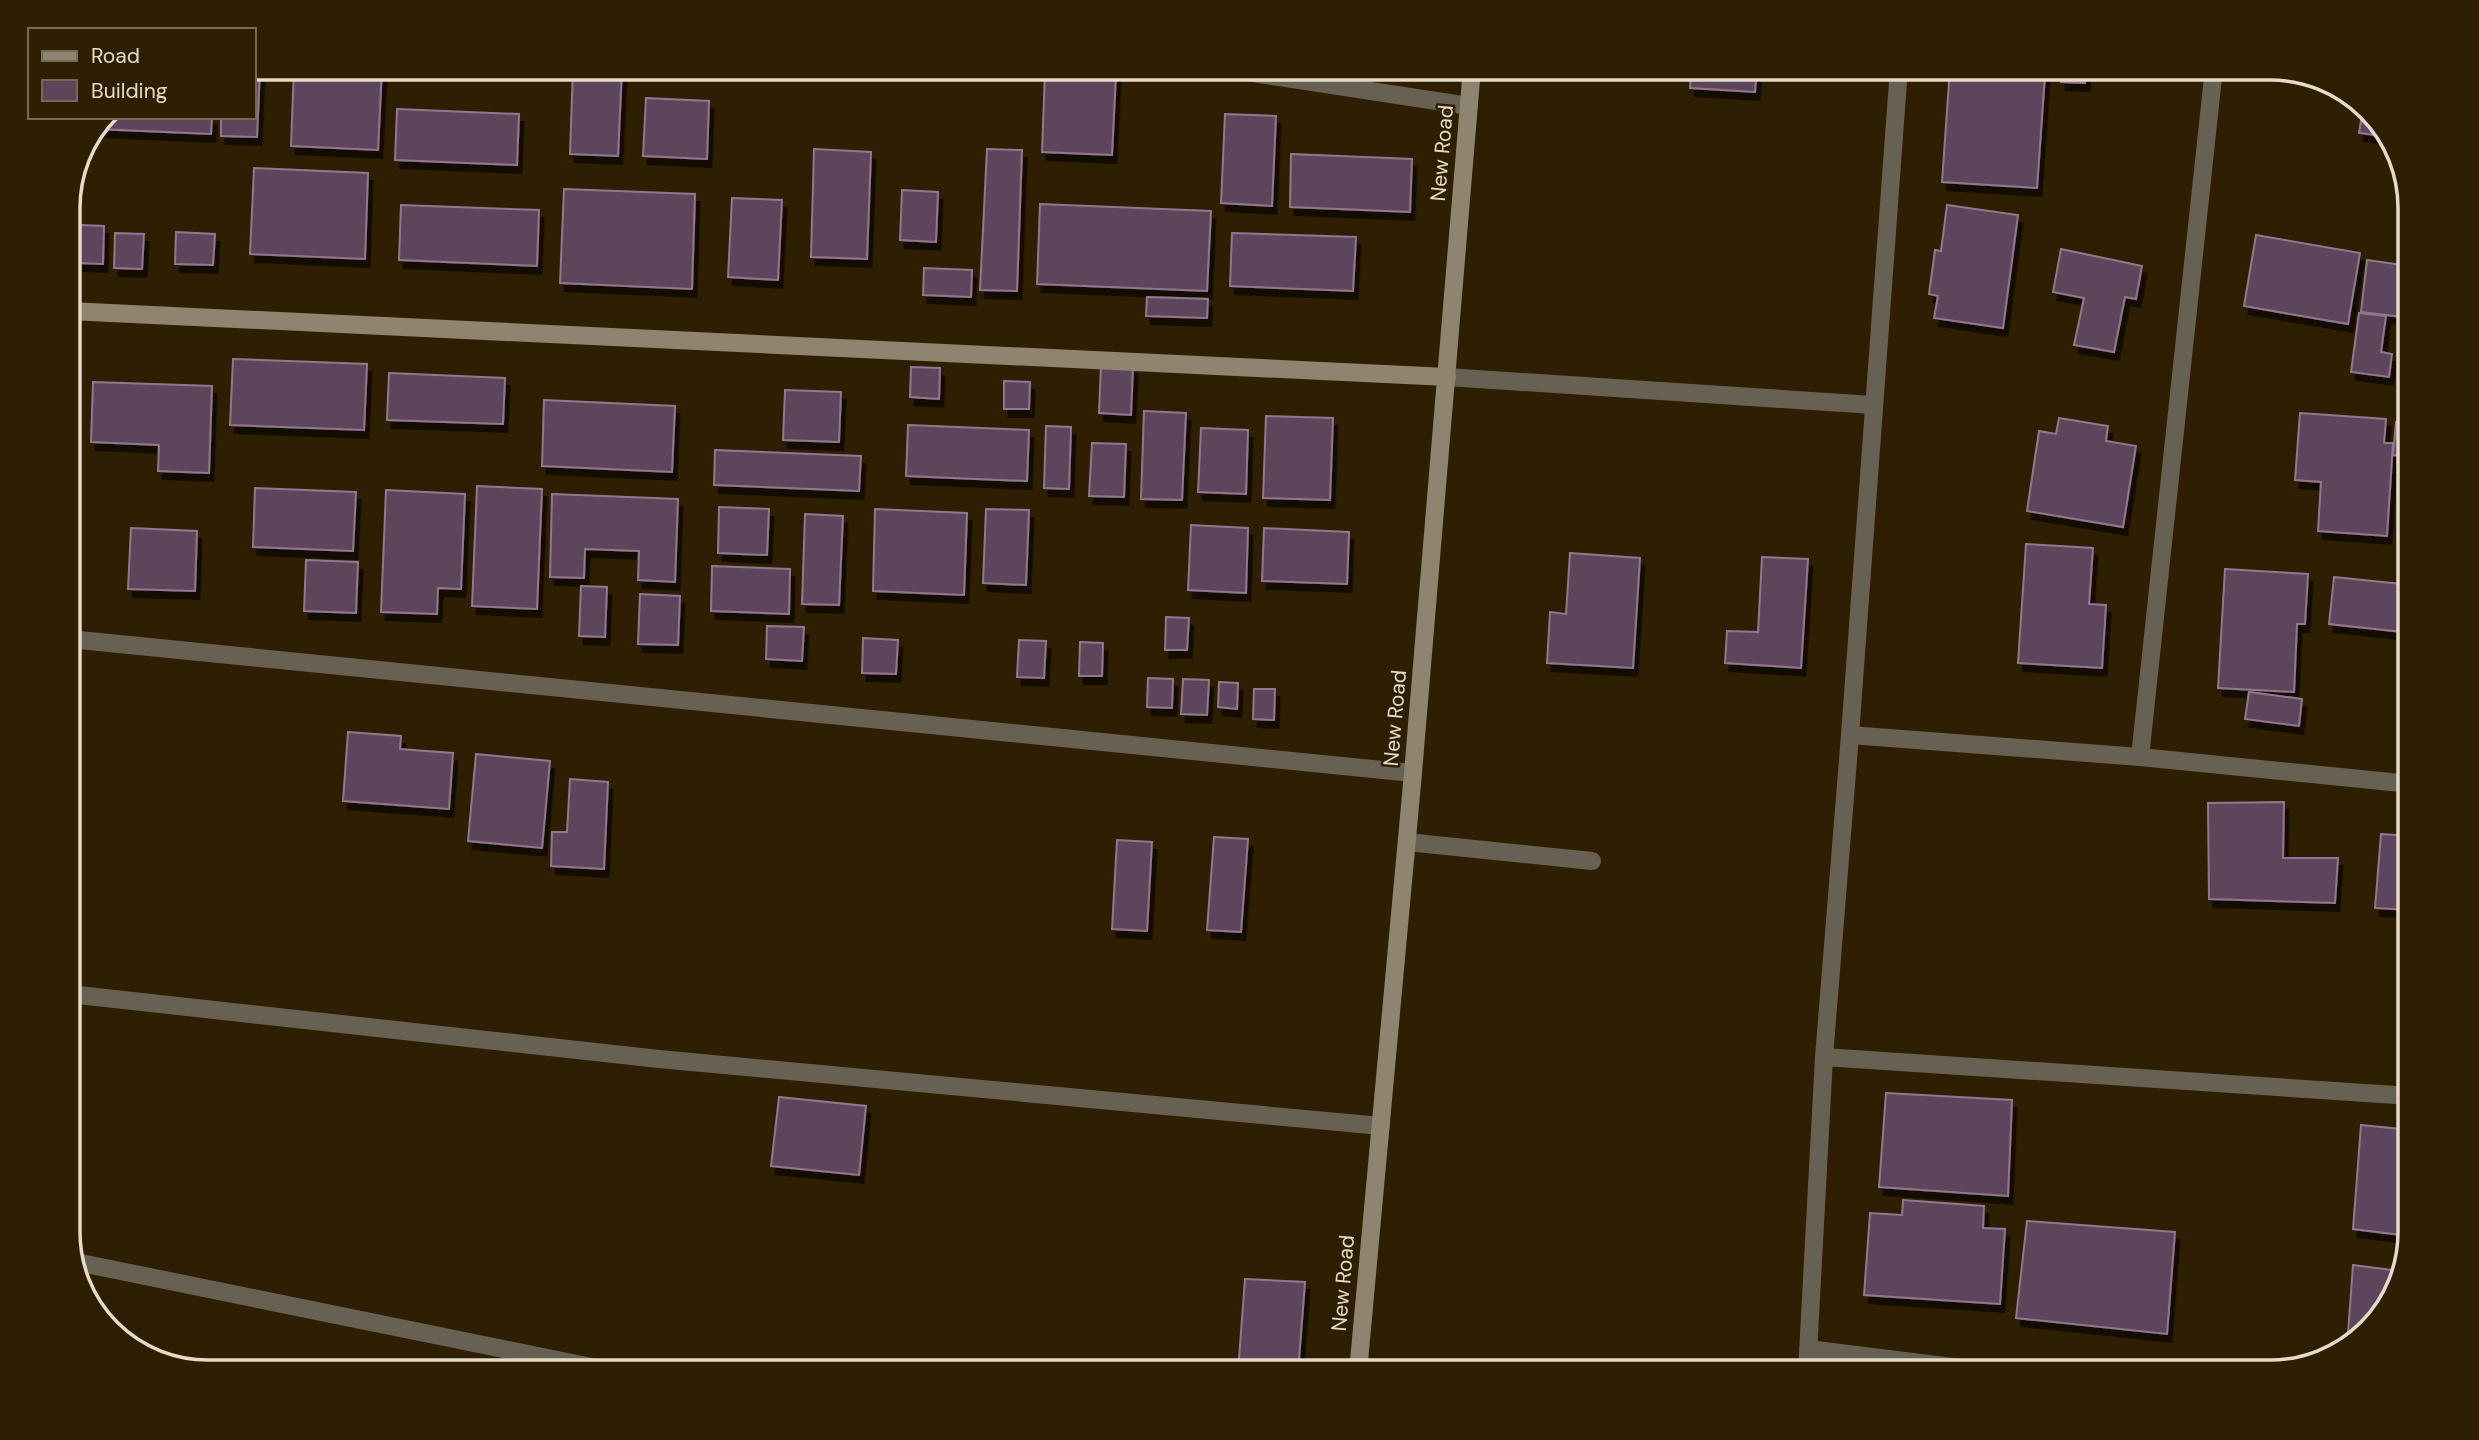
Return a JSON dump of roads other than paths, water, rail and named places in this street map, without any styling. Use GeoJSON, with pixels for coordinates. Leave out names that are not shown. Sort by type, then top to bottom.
{"type":"FeatureCollection","features":[{"type":"Feature","properties":{"kind":"street"},"geometry":{"type":"LineString","coordinates":[[1302,80],[1469,106]]}},
{"type":"Feature","properties":{"kind":"street","name":"New Road"},"geometry":{"type":"LineString","coordinates":[[1359,1360],[1407,842],[1471,80]]}},
{"type":"Feature","properties":{"kind":"street"},"geometry":{"type":"LineString","coordinates":[[1808,1360],[1824,1057],[1898,80]]}},
{"type":"Feature","properties":{"kind":"street"},"geometry":{"type":"LineString","coordinates":[[2140,757],[2213,80]]}},
{"type":"Feature","properties":{"kind":"street"},"geometry":{"type":"LineString","coordinates":[[81,312],[1447,377],[1874,405]]}},
{"type":"Feature","properties":{"kind":"street"},"geometry":{"type":"LineString","coordinates":[[81,640],[1413,773]]}},
{"type":"Feature","properties":{"kind":"street"},"geometry":{"type":"LineString","coordinates":[[1850,735],[2140,757],[2399,782]]}},
{"type":"Feature","properties":{"kind":"street"},"geometry":{"type":"LineString","coordinates":[[1407,842],[1592,861]]}},
{"type":"Feature","properties":{"kind":"street"},"geometry":{"type":"LineString","coordinates":[[81,995],[659,1059],[1381,1126]]}},
{"type":"Feature","properties":{"kind":"street"},"geometry":{"type":"LineString","coordinates":[[1824,1057],[2399,1095]]}},
{"type":"Feature","properties":{"kind":"street"},"geometry":{"type":"LineString","coordinates":[[85,1264],[557,1360]]}},
{"type":"Feature","properties":{"kind":"street"},"geometry":{"type":"LineString","coordinates":[[1808,1349],[1896,1360]]}}]}
